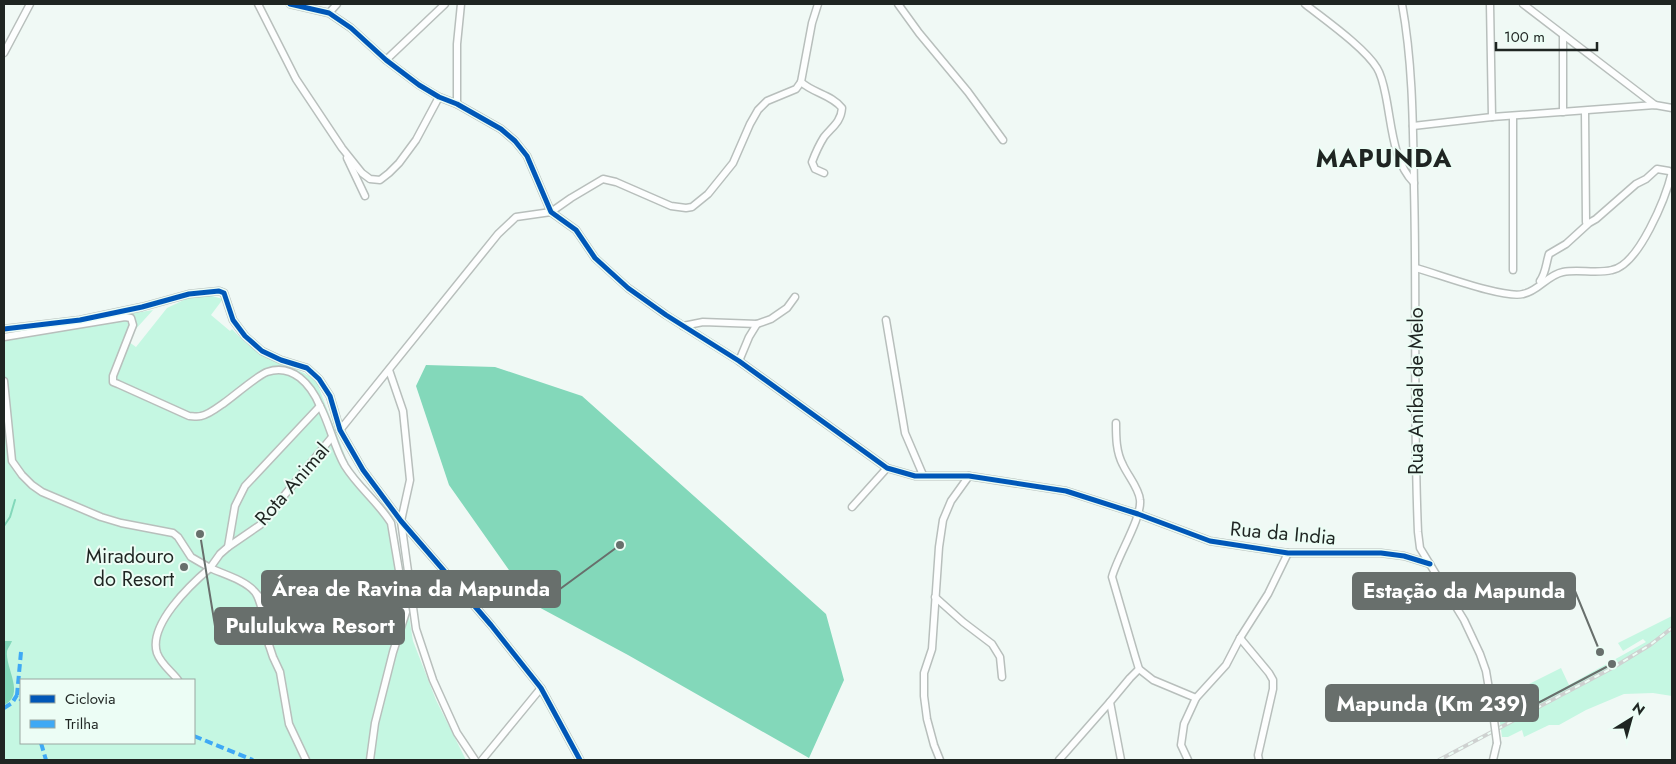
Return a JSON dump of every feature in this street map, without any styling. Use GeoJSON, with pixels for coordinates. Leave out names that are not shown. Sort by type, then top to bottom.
{"type":"FeatureCollection","features":[{"type":"Feature","properties":{"kind":"street"},"geometry":{"type":"LineString","coordinates":[[4,53],[30,4]]}},
{"type":"Feature","properties":{"kind":"street"},"geometry":{"type":"LineString","coordinates":[[258,4],[296,79],[342,148],[362,173],[370,179],[380,180],[399,163],[416,140],[439,97]]}},
{"type":"Feature","properties":{"kind":"street"},"geometry":{"type":"LineString","coordinates":[[290,4],[329,13],[351,28],[386,60],[419,85],[501,129],[515,141],[527,156],[551,212]]}},
{"type":"Feature","properties":{"kind":"street"},"geometry":{"type":"LineString","coordinates":[[329,13],[336,4]]}},
{"type":"Feature","properties":{"kind":"street"},"geometry":{"type":"LineString","coordinates":[[386,60],[445,4]]}},
{"type":"Feature","properties":{"kind":"street"},"geometry":{"type":"LineString","coordinates":[[457,104],[457,44],[461,4]]}},
{"type":"Feature","properties":{"kind":"street"},"geometry":{"type":"LineString","coordinates":[[340,430],[498,234],[516,217],[551,212],[603,179],[616,182],[671,206],[692,207],[708,194],[733,162],[758,110],[766,101],[796,89],[802,82],[812,23],[818,4]]}},
{"type":"Feature","properties":{"kind":"street"},"geometry":{"type":"LineString","coordinates":[[898,4],[919,33],[968,92],[1003,140]]}},
{"type":"Feature","properties":{"kind":"street"},"geometry":{"type":"LineString","coordinates":[[904,4],[904,11]]}},
{"type":"Feature","properties":{"kind":"street"},"geometry":{"type":"LineString","coordinates":[[1305,4],[1366,54],[1377,68],[1383,84],[1398,160],[1405,173],[1414,183]]}},
{"type":"Feature","properties":{"kind":"street","name":"Rua Aníbal de Melo"},"geometry":{"type":"LineString","coordinates":[[1402,4],[1407,33],[1413,126],[1418,532],[1420,548],[1464,620],[1486,671],[1497,743],[1493,760]]}},
{"type":"Feature","properties":{"kind":"street"},"geometry":{"type":"LineString","coordinates":[[1490,4],[1492,117]]}},
{"type":"Feature","properties":{"kind":"street"},"geometry":{"type":"LineString","coordinates":[[1528,5],[1563,36],[1656,105]]}},
{"type":"Feature","properties":{"kind":"street"},"geometry":{"type":"LineString","coordinates":[[1563,36],[1563,112]]}},
{"type":"Feature","properties":{"kind":"street"},"geometry":{"type":"LineString","coordinates":[[802,82],[808,89],[837,102],[842,108],[842,115],[825,137],[812,162],[815,169],[824,173]]}},
{"type":"Feature","properties":{"kind":"street"},"geometry":{"type":"LineString","coordinates":[[1413,126],[1492,117],[1656,105],[1672,108]]}},
{"type":"Feature","properties":{"kind":"street"},"geometry":{"type":"LineString","coordinates":[[1585,111],[1586,222]]}},
{"type":"Feature","properties":{"kind":"street"},"geometry":{"type":"LineString","coordinates":[[1513,116],[1513,270]]}},
{"type":"Feature","properties":{"kind":"street"},"geometry":{"type":"LineString","coordinates":[[342,148],[365,196]]}},
{"type":"Feature","properties":{"kind":"street"},"geometry":{"type":"LineString","coordinates":[[1416,268],[1501,294],[1522,295],[1534,290],[1549,277],[1562,272],[1612,270],[1623,267],[1639,248],[1658,214],[1671,172],[1657,169],[1646,179],[1636,184],[1566,244],[1549,254],[1545,274],[1534,290]]}},
{"type":"Feature","properties":{"kind":"street","name":"Rua da India"},"geometry":{"type":"LineString","coordinates":[[551,212],[576,230],[595,258],[628,288],[683,326],[739,361],[887,468],[915,476],[969,476],[1066,492],[1138,514],[1210,541],[1288,553],[1404,556],[1430,564]]}},
{"type":"Feature","properties":{"kind":"street"},"geometry":{"type":"LineString","coordinates":[[4,329],[80,320],[142,307],[189,294],[219,291],[224,293],[234,320],[245,336],[262,351],[281,360],[307,368],[319,378],[330,396],[340,430],[363,470],[401,521],[492,625],[541,688],[580,760]]}},
{"type":"Feature","properties":{"kind":"street"},"geometry":{"type":"LineString","coordinates":[[683,326],[703,322],[757,324],[771,319],[786,308],[795,297]]}},
{"type":"Feature","properties":{"kind":"street","name":"Rota Animal"},"geometry":{"type":"LineString","coordinates":[[4,337],[125,317],[130,318],[133,325],[113,376],[113,382],[189,416],[201,416],[215,409],[266,372],[287,371],[297,375],[306,383],[315,395],[327,419],[332,437],[350,473],[386,514],[391,523],[406,612],[393,652],[375,723],[370,760]]}},
{"type":"Feature","properties":{"kind":"street"},"geometry":{"type":"LineString","coordinates":[[886,320],[905,433],[923,475]]}},
{"type":"Feature","properties":{"kind":"street"},"geometry":{"type":"LineString","coordinates":[[739,361],[748,337],[757,324]]}},
{"type":"Feature","properties":{"kind":"street"},"geometry":{"type":"LineString","coordinates":[[390,370],[403,411],[410,480],[401,521],[416,629],[433,680],[457,733],[475,760]]}},
{"type":"Feature","properties":{"kind":"street"},"geometry":{"type":"LineString","coordinates":[[4,381],[12,461],[32,485],[42,492],[101,518],[172,533],[178,537],[191,557],[243,583],[255,592],[273,613],[275,628],[269,645]]}},
{"type":"Feature","properties":{"kind":"street","name":"Rota Animal"},"geometry":{"type":"LineString","coordinates":[[228,547],[235,506],[245,486],[320,406]]}},
{"type":"Feature","properties":{"kind":"street"},"geometry":{"type":"LineString","coordinates":[[1116,423],[1116,443],[1122,463],[1133,482],[1140,500],[1138,514],[1112,577],[1140,669],[1153,680],[1196,698]]}},
{"type":"Feature","properties":{"kind":"street","name":"Rota Animal"},"geometry":{"type":"LineString","coordinates":[[177,679],[165,667],[157,654],[155,643],[165,618],[172,607],[210,568],[220,554],[260,525],[332,437]]}},
{"type":"Feature","properties":{"kind":"street"},"geometry":{"type":"LineString","coordinates":[[852,506],[887,468]]}},
{"type":"Feature","properties":{"kind":"street"},"geometry":{"type":"LineString","coordinates":[[940,760],[927,719],[924,673],[932,649],[939,547],[943,520],[951,501],[969,476]]}},
{"type":"Feature","properties":{"kind":"street"},"geometry":{"type":"LineString","coordinates":[[1188,760],[1181,745],[1184,724],[1196,698],[1226,665],[1240,638],[1268,594],[1288,553]]}},
{"type":"Feature","properties":{"kind":"street"},"geometry":{"type":"LineString","coordinates":[[255,592],[269,636],[272,657],[280,672],[290,724],[306,760]]}},
{"type":"Feature","properties":{"kind":"street"},"geometry":{"type":"LineString","coordinates":[[935,597],[992,644],[1000,657],[1002,677]]}},
{"type":"Feature","properties":{"kind":"street"},"geometry":{"type":"LineString","coordinates":[[1240,638],[1273,680],[1273,689],[1258,755],[1259,760]]}},
{"type":"Feature","properties":{"kind":"street"},"geometry":{"type":"LineString","coordinates":[[1060,760],[1130,678],[1140,669]]}},
{"type":"Feature","properties":{"kind":"street"},"geometry":{"type":"LineString","coordinates":[[482,760],[541,688]]}},
{"type":"Feature","properties":{"kind":"street"},"geometry":{"type":"LineString","coordinates":[[1110,702],[1121,760]]}},
{"type":"Feature","properties":{"kind":"shaded area"},"geometry":{"type":"Polygon","coordinates":[[[208,295],[223,299],[211,315],[230,331],[232,329],[261,354],[301,372],[317,383],[349,466],[391,517],[394,524],[413,641],[436,700],[466,760],[4,760],[4,332],[57,326],[153,310],[134,331],[129,342],[136,347],[167,308],[188,298],[208,295]]]}},
{"type":"Feature","properties":{"kind":"shaded area"},"geometry":{"type":"Polygon","coordinates":[[[426,365],[495,367],[582,396],[826,614],[844,680],[809,758],[628,655],[533,604],[449,485],[416,386],[426,365]]]}},
{"type":"Feature","properties":{"kind":"shaded area"},"geometry":{"type":"Polygon","coordinates":[[[1672,616],[1672,696],[1653,693],[1624,694],[1586,710],[1559,725],[1549,725],[1524,737],[1522,730],[1508,737],[1502,737],[1499,715],[1520,705],[1517,690],[1561,668],[1569,685],[1646,642],[1643,639],[1623,651],[1618,643],[1672,616]]]}},
{"type":"Feature","properties":{"kind":"shaded area"},"geometry":{"type":"Polygon","coordinates":[[[4,641],[12,641],[7,651],[7,658],[14,688],[10,701],[4,705],[4,641]]]}},
{"type":"Feature","properties":{"kind":"waterway"},"geometry":{"type":"LineString","coordinates":[[4,526],[10,517],[15,500]]}},
{"type":"Feature","properties":{"kind":"railway"},"geometry":{"type":"LineString","coordinates":[[1439,760],[1614,667],[1650,645],[1672,628]]}},
{"type":"Feature","properties":{"kind":"marked path"},"geometry":{"type":"LineString","coordinates":[[20,699],[17,695],[21,652]]}},
{"type":"Feature","properties":{"kind":"marked path"},"geometry":{"type":"LineString","coordinates":[[4,708],[12,703],[17,695]]}},
{"type":"Feature","properties":{"kind":"marked path"},"geometry":{"type":"LineString","coordinates":[[195,736],[253,760]]}},
{"type":"Feature","properties":{"kind":"marked path"},"geometry":{"type":"LineString","coordinates":[[41,744],[46,760]]}},
{"type":"Feature","properties":{"kind":"cycle path"},"geometry":{"type":"LineString","coordinates":[[290,4],[329,13],[351,28],[386,60],[419,85],[501,129],[515,141],[527,156],[551,212],[576,230],[595,258],[628,288],[666,315],[739,361],[887,468],[915,476],[969,476],[1066,491],[1138,514],[1210,541],[1288,553],[1381,553],[1404,556],[1430,564]]}},
{"type":"Feature","properties":{"kind":"cycle path"},"geometry":{"type":"LineString","coordinates":[[4,329],[80,320],[142,307],[189,294],[219,291],[224,293],[233,320],[245,336],[262,351],[281,360],[307,368],[319,379],[330,396],[340,430],[363,470],[401,521],[491,625],[541,688],[580,760]]}},
{"type":"Feature","properties":{"kind":"place","name":"Pululukwa Resort"},"geometry":{"type":"Point","coordinates":[200,534]}},
{"type":"Feature","properties":{"kind":"place","name":"Área de Ravina da Mapunda"},"geometry":{"type":"Point","coordinates":[620,545]}},
{"type":"Feature","properties":{"kind":"place","name":"Miradouro do Resort"},"geometry":{"type":"Point","coordinates":[184,567]}},
{"type":"Feature","properties":{"kind":"place","name":"Estação da Mapunda"},"geometry":{"type":"Point","coordinates":[1600,652]}},
{"type":"Feature","properties":{"kind":"place","name":"Mapunda (Km 239)"},"geometry":{"type":"Point","coordinates":[1612,664]}},
{"type":"Feature","properties":{"kind":"district","name":"MAPUNDA"},"geometry":{"type":"Point","coordinates":[1384,158]}}]}
